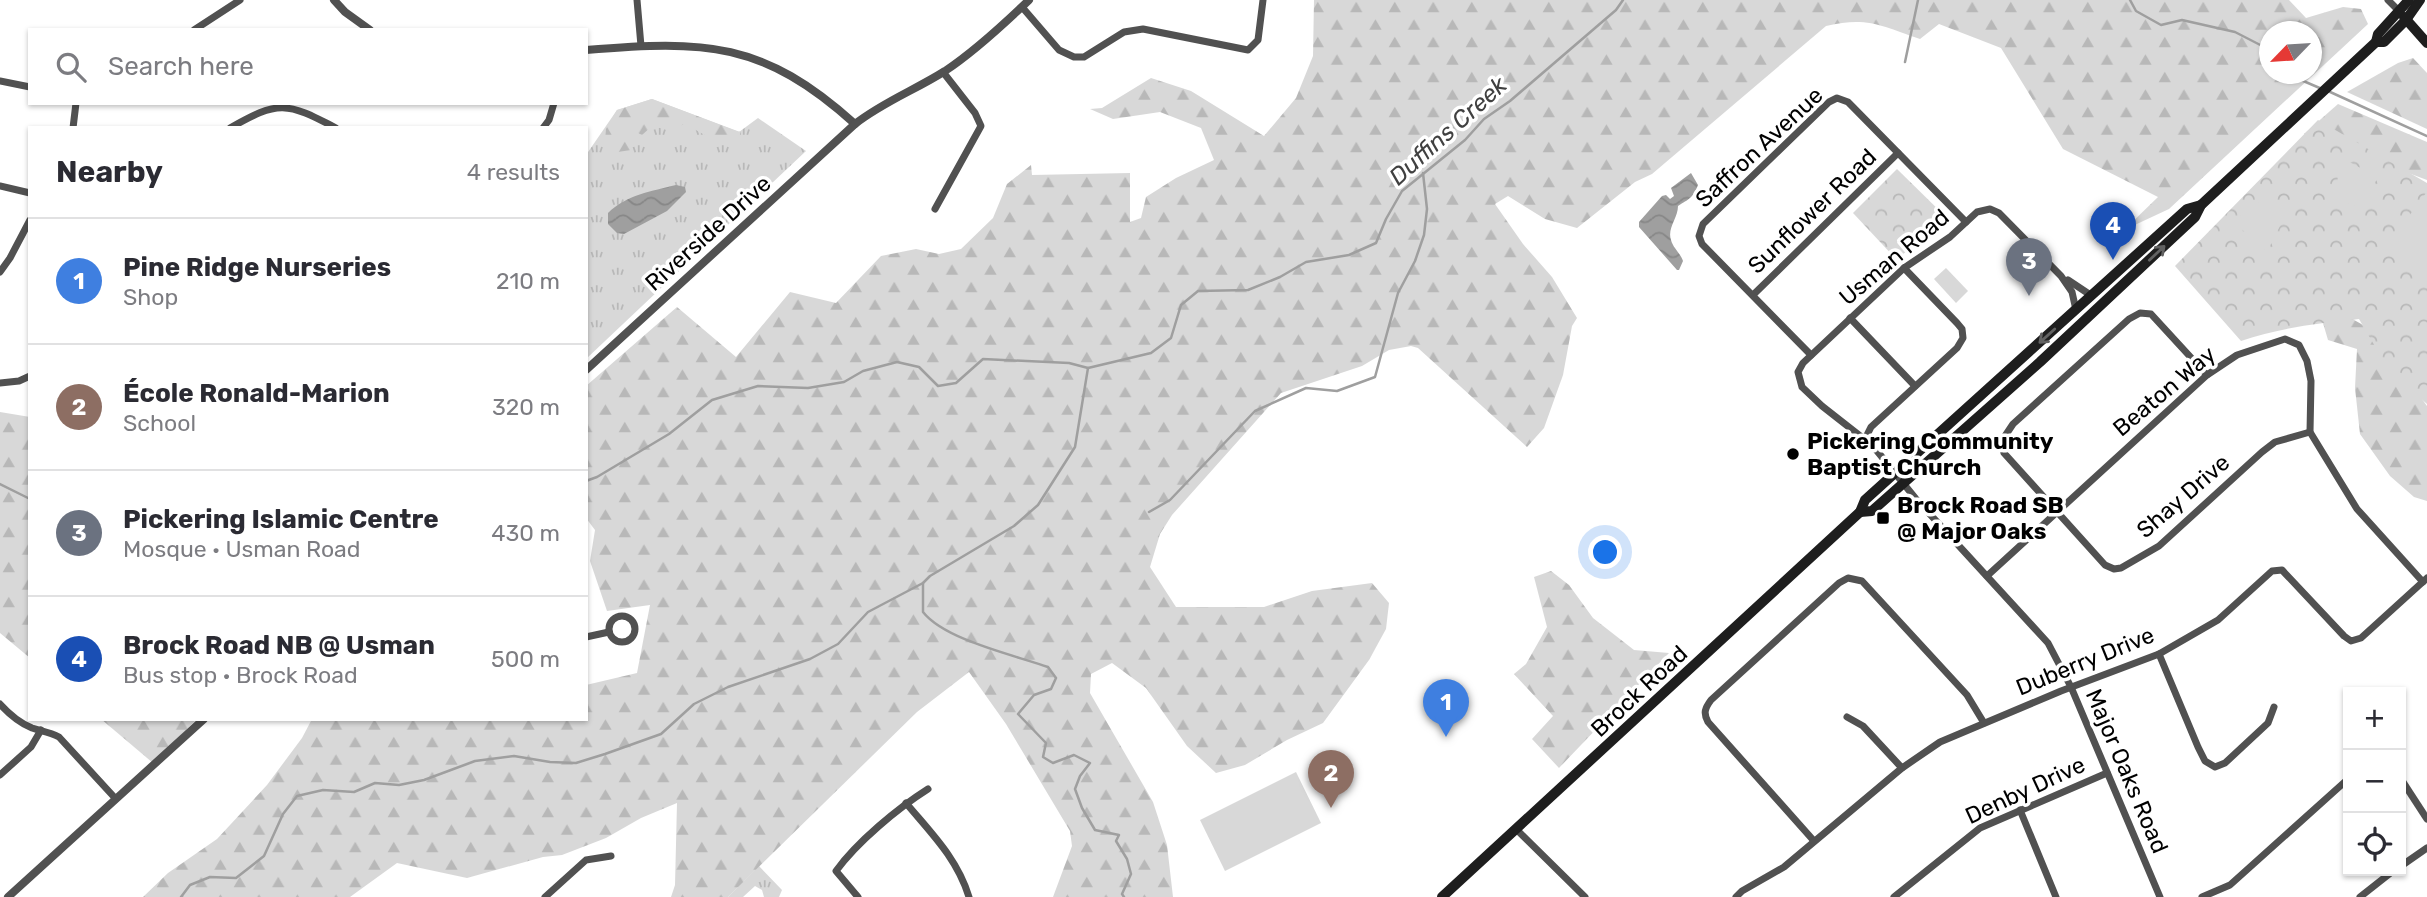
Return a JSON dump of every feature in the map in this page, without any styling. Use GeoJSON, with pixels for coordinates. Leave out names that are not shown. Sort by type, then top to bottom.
{"type":"FeatureCollection","features":[{"type":"Feature","properties":{"kind":"main road","name":"Brock Road"},"geometry":{"type":"LineString","coordinates":[[2403,16],[2409,0]]}},
{"type":"Feature","properties":{"kind":"main road","name":"Brock Road"},"geometry":{"type":"LineString","coordinates":[[1860,512],[1872,511],[2090,316],[2195,217],[2201,205],[2376,42],[2384,42],[2403,16],[2420,0]]}},
{"type":"Feature","properties":{"kind":"main road"},"geometry":{"type":"LineString","coordinates":[[2403,16],[2427,43]]}},
{"type":"Feature","properties":{"kind":"main road","name":"Brock Road"},"geometry":{"type":"LineString","coordinates":[[1442,897],[1860,512],[1865,500],[1895,472],[2187,209],[2201,205]]}},
{"type":"Feature","properties":{"kind":"main road"},"geometry":{"type":"LineString","coordinates":[[2090,316],[2092,296]]}},
{"type":"Feature","properties":{"kind":"street"},"geometry":{"type":"LineString","coordinates":[[197,28],[240,0]]}},
{"type":"Feature","properties":{"kind":"street"},"geometry":{"type":"LineString","coordinates":[[334,0],[367,28]]}},
{"type":"Feature","properties":{"kind":"street"},"geometry":{"type":"LineString","coordinates":[[637,0],[641,46]]}},
{"type":"Feature","properties":{"kind":"street"},"geometry":{"type":"LineString","coordinates":[[1025,3],[1059,50],[1074,58],[1084,57],[1124,32],[1143,29],[1248,50],[1258,40],[1263,0]]}},
{"type":"Feature","properties":{"kind":"street"},"geometry":{"type":"LineString","coordinates":[[2388,0],[2403,16]]}},
{"type":"Feature","properties":{"kind":"street","name":"Riverside Drive"},"geometry":{"type":"LineString","coordinates":[[588,368],[855,124],[889,101],[962,60],[1025,3]]}},
{"type":"Feature","properties":{"kind":"street"},"geometry":{"type":"LineString","coordinates":[[588,50],[641,46],[705,46],[752,57],[785,71],[823,95],[855,124]]}},
{"type":"Feature","properties":{"kind":"street"},"geometry":{"type":"LineString","coordinates":[[934,209],[981,126],[975,113],[943,72]]}},
{"type":"Feature","properties":{"kind":"street"},"geometry":{"type":"LineString","coordinates":[[0,81],[28,87]]}},
{"type":"Feature","properties":{"kind":"street","name":"Saffron Avenue"},"geometry":{"type":"LineString","coordinates":[[1811,355],[1700,240],[1700,231],[1713,215],[1833,99],[1848,102],[1966,222]]}},
{"type":"Feature","properties":{"kind":"street"},"geometry":{"type":"LineString","coordinates":[[73,126],[76,105]]}},
{"type":"Feature","properties":{"kind":"street"},"geometry":{"type":"LineString","coordinates":[[544,126],[553,105]]}},
{"type":"Feature","properties":{"kind":"street"},"geometry":{"type":"LineString","coordinates":[[233,126],[259,111],[287,107],[304,111],[332,126]]}},
{"type":"Feature","properties":{"kind":"street","name":"Sunflower Road"},"geometry":{"type":"LineString","coordinates":[[1753,295],[1898,153]]}},
{"type":"Feature","properties":{"kind":"street"},"geometry":{"type":"LineString","coordinates":[[0,186],[28,192]]}},
{"type":"Feature","properties":{"kind":"street","name":"Usman Road"},"geometry":{"type":"LineString","coordinates":[[1865,439],[1836,419],[1802,387],[1798,372],[1811,355],[1904,268],[1943,242],[1981,210],[1994,209],[2061,276],[2072,292],[2076,310]]}},
{"type":"Feature","properties":{"kind":"street"},"geometry":{"type":"LineString","coordinates":[[0,272],[28,223]]}},
{"type":"Feature","properties":{"kind":"street"},"geometry":{"type":"LineString","coordinates":[[1865,439],[1871,427],[1957,348],[1963,338],[1962,329],[1957,323],[1904,268]]}},
{"type":"Feature","properties":{"kind":"street","name":"Usman Road"},"geometry":{"type":"LineString","coordinates":[[2061,276],[2092,296]]}},
{"type":"Feature","properties":{"kind":"street","name":"Shay Drive"},"geometry":{"type":"LineString","coordinates":[[2207,374],[2151,314],[2140,313],[2129,319],[2014,424],[2001,442],[2004,453],[2105,565],[2114,569],[2121,568],[2159,546],[2275,442],[2309,432]]}},
{"type":"Feature","properties":{"kind":"street"},"geometry":{"type":"LineString","coordinates":[[1850,318],[1915,386]]}},
{"type":"Feature","properties":{"kind":"street","name":"Beaton Way"},"geometry":{"type":"LineString","coordinates":[[1987,576],[2207,374],[2237,355],[2285,339],[2300,345],[2311,382],[2309,432]]}},
{"type":"Feature","properties":{"kind":"street"},"geometry":{"type":"LineString","coordinates":[[0,383],[28,377]]}},
{"type":"Feature","properties":{"kind":"street"},"geometry":{"type":"LineString","coordinates":[[2309,432],[2357,509],[2425,580]]}},
{"type":"Feature","properties":{"kind":"street","name":"Major Oaks Road"},"geometry":{"type":"LineString","coordinates":[[1865,439],[2048,643],[2071,687],[2160,897]]}},
{"type":"Feature","properties":{"kind":"street","name":"Duberry Drive"},"geometry":{"type":"LineString","coordinates":[[1736,897],[1784,867],[1902,768],[1940,743],[2071,687],[2158,654],[2218,620],[2272,571],[2282,570],[2350,640],[2361,638],[2425,580]]}},
{"type":"Feature","properties":{"kind":"street"},"geometry":{"type":"LineString","coordinates":[[1814,841],[1704,715],[1711,700],[1839,583],[1848,578],[1862,581],[1967,695],[1984,723]]}},
{"type":"Feature","properties":{"kind":"street"},"geometry":{"type":"LineString","coordinates":[[588,637],[609,632]]}},
{"type":"Feature","properties":{"kind":"street"},"geometry":{"type":"LineString","coordinates":[[2158,654],[2205,761],[2215,767],[2225,763],[2268,723],[2274,707]]}},
{"type":"Feature","properties":{"kind":"street"},"geometry":{"type":"LineString","coordinates":[[0,704],[17,720],[59,737],[115,798]]}},
{"type":"Feature","properties":{"kind":"street"},"geometry":{"type":"LineString","coordinates":[[1847,717],[1863,726],[1902,768]]}},
{"type":"Feature","properties":{"kind":"street"},"geometry":{"type":"LineString","coordinates":[[8,897],[202,721]]}},
{"type":"Feature","properties":{"kind":"street"},"geometry":{"type":"LineString","coordinates":[[0,775],[31,747],[41,730]]}},
{"type":"Feature","properties":{"kind":"street","name":"Denby Drive"},"geometry":{"type":"LineString","coordinates":[[1894,897],[1980,828],[2107,774]]}},
{"type":"Feature","properties":{"kind":"street"},"geometry":{"type":"LineString","coordinates":[[2202,897],[2231,885],[2343,784]]}},
{"type":"Feature","properties":{"kind":"street"},"geometry":{"type":"LineString","coordinates":[[2406,787],[2427,819]]}},
{"type":"Feature","properties":{"kind":"street"},"geometry":{"type":"LineString","coordinates":[[858,897],[836,871],[844,859],[906,803],[928,789]]}},
{"type":"Feature","properties":{"kind":"street"},"geometry":{"type":"LineString","coordinates":[[906,803],[947,850],[969,897]]}},
{"type":"Feature","properties":{"kind":"street"},"geometry":{"type":"LineString","coordinates":[[2020,810],[2056,897]]}},
{"type":"Feature","properties":{"kind":"street"},"geometry":{"type":"LineString","coordinates":[[1516,829],[1585,897]]}},
{"type":"Feature","properties":{"kind":"street"},"geometry":{"type":"LineString","coordinates":[[2406,863],[2427,848]]}},
{"type":"Feature","properties":{"kind":"street"},"geometry":{"type":"LineString","coordinates":[[545,897],[586,860],[611,856]]}},
{"type":"Feature","properties":{"kind":"street"},"geometry":{"type":"LineString","coordinates":[[2360,897],[2387,876]]}},
{"type":"Feature","properties":{"kind":"green space"},"geometry":{"type":"Polygon","coordinates":[[[1314,0],[2289,0],[2306,18],[2343,7],[2361,9],[2368,24],[2322,67],[2322,21],[2259,21],[2259,84],[2303,84],[2169,209],[2124,230],[2158,197],[2063,149],[2001,48],[1939,24],[1920,39],[1864,22],[1826,26],[1652,174],[1635,182],[1577,228],[1545,219],[1508,196],[1495,204],[1523,244],[1552,277],[1577,318],[1572,326],[1563,375],[1544,428],[1527,447],[1418,348],[1411,346],[1389,350],[1362,366],[1281,393],[1172,515],[1160,534],[1150,567],[1176,607],[1264,607],[1312,591],[1372,583],[1389,603],[1386,629],[1369,660],[1323,723],[1245,765],[1216,773],[1187,746],[1146,688],[1112,663],[1091,674],[1090,693],[1153,802],[1167,845],[1173,897],[1053,897],[1072,846],[1070,831],[1006,724],[969,672],[917,712],[728,897],[671,897],[675,885],[677,803],[641,818],[606,838],[562,855],[543,857],[467,878],[397,863],[350,897],[143,897],[168,873],[217,839],[267,785],[302,738],[311,721],[588,721],[588,685],[637,673],[650,605],[607,611],[590,561],[595,530],[588,521],[588,384],[677,307],[736,357],[790,292],[836,303],[881,256],[916,249],[939,254],[961,249],[993,218],[1007,184],[1031,165],[1032,175],[1130,173],[1130,222],[1141,218],[1146,197],[1176,178],[1214,160],[1201,128],[1160,112],[1113,119],[1090,109],[1102,108],[1151,78],[1191,91],[1264,136],[1296,98],[1313,56],[1314,0]]]}},
{"type":"Feature","properties":{"kind":"green space"},"geometry":{"type":"Polygon","coordinates":[[[2413,58],[2427,73],[2427,129],[2347,92],[2398,63],[2413,58]]]}},
{"type":"Feature","properties":{"kind":"green space"},"geometry":{"type":"Polygon","coordinates":[[[652,99],[739,132],[758,118],[806,151],[588,357],[588,152],[617,110],[652,99]]]}},
{"type":"Feature","properties":{"kind":"green space"},"geometry":{"type":"Polygon","coordinates":[[[652,99],[740,132],[740,138],[712,139],[685,124],[668,130],[652,126],[642,135],[630,129],[631,150],[604,154],[606,129],[617,110],[652,99]]]}},
{"type":"Feature","properties":{"kind":"green space"},"geometry":{"type":"Polygon","coordinates":[[[2338,104],[2427,142],[2427,180],[2304,134],[2338,104]]]}},
{"type":"Feature","properties":{"kind":"green space"},"geometry":{"type":"Polygon","coordinates":[[[2318,120],[2427,183],[2427,404],[2390,372],[2359,319],[2299,327],[2241,341],[2175,266],[2318,120]]]}},
{"type":"Feature","properties":{"kind":"green space"},"geometry":{"type":"Polygon","coordinates":[[[2348,161],[2378,178],[2358,208],[2345,201],[2336,189],[2338,176],[2348,161]]]}},
{"type":"Feature","properties":{"kind":"green space"},"geometry":{"type":"Polygon","coordinates":[[[1897,169],[1950,221],[1896,259],[1853,213],[1897,169]]]}},
{"type":"Feature","properties":{"kind":"green space"},"geometry":{"type":"Polygon","coordinates":[[[2427,194],[2427,273],[2389,243],[2427,194]]]}},
{"type":"Feature","properties":{"kind":"green space"},"geometry":{"type":"Polygon","coordinates":[[[2266,197],[2275,205],[2281,224],[2270,246],[2262,251],[2237,224],[2237,218],[2266,197]]]}},
{"type":"Feature","properties":{"kind":"green space"},"geometry":{"type":"Polygon","coordinates":[[[1946,268],[1968,291],[1956,303],[1934,279],[1946,268]]]}},
{"type":"Feature","properties":{"kind":"green space"},"geometry":{"type":"Polygon","coordinates":[[[2338,311],[2372,330],[2427,406],[2427,501],[2414,497],[2390,476],[2360,434],[2355,388],[2357,349],[2328,340],[2323,323],[2338,311]]]}},
{"type":"Feature","properties":{"kind":"green space"},"geometry":{"type":"Polygon","coordinates":[[[0,412],[28,417],[28,656],[0,633],[0,412]]]}},
{"type":"Feature","properties":{"kind":"green space"},"geometry":{"type":"Polygon","coordinates":[[[1551,571],[1569,585],[1593,618],[1634,650],[1669,653],[1559,768],[1532,739],[1553,716],[1514,674],[1526,664],[1547,627],[1534,577],[1551,571]]]}},
{"type":"Feature","properties":{"kind":"green space"},"geometry":{"type":"Polygon","coordinates":[[[103,721],[195,721],[153,763],[103,721]]]}},
{"type":"Feature","properties":{"kind":"green space"},"geometry":{"type":"Polygon","coordinates":[[[1296,772],[1321,823],[1225,871],[1200,820],[1296,772]]]}},
{"type":"Feature","properties":{"kind":"green space"},"geometry":{"type":"Polygon","coordinates":[[[759,866],[782,890],[779,897],[764,897],[762,890],[755,886],[743,897],[728,897],[759,866]]]}},
{"type":"Feature","properties":{"kind":"water"},"geometry":{"type":"Polygon","coordinates":[[[1691,173],[1698,185],[1690,198],[1678,206],[1670,231],[1672,243],[1683,261],[1677,270],[1639,227],[1639,222],[1662,196],[1666,195],[1670,199],[1674,196],[1671,188],[1691,173]]]}},
{"type":"Feature","properties":{"kind":"water"},"geometry":{"type":"Polygon","coordinates":[[[676,185],[685,187],[686,192],[667,211],[624,234],[617,233],[608,224],[608,213],[623,202],[640,194],[676,185]]]}},
{"type":"Feature","properties":{"kind":"waterway","name":"Duffins Creek"},"geometry":{"type":"LineString","coordinates":[[588,480],[669,434],[712,400],[758,386],[808,388],[844,382],[863,371],[897,362],[919,367],[938,386],[956,383],[983,359],[1069,363],[1088,368],[1151,353],[1171,338],[1181,305],[1198,291],[1248,290],[1280,277],[1306,262],[1349,255],[1376,243],[1402,191],[1616,10],[1623,0]]}},
{"type":"Feature","properties":{"kind":"waterway"},"geometry":{"type":"LineString","coordinates":[[1905,62],[1918,0]]}},
{"type":"Feature","properties":{"kind":"waterway"},"geometry":{"type":"LineString","coordinates":[[2130,0],[2136,11],[2161,25],[2182,20],[2235,32],[2259,44]]}},
{"type":"Feature","properties":{"kind":"waterway"},"geometry":{"type":"LineString","coordinates":[[2310,84],[2322,89]]}},
{"type":"Feature","properties":{"kind":"waterway"},"geometry":{"type":"LineString","coordinates":[[2328,91],[2427,136]]}},
{"type":"Feature","properties":{"kind":"waterway"},"geometry":{"type":"LineString","coordinates":[[1149,512],[1170,500],[1255,411],[1306,388],[1337,391],[1375,377],[1398,293],[1415,261],[1424,235],[1427,209],[1423,173]]}},
{"type":"Feature","properties":{"kind":"waterway"},"geometry":{"type":"LineString","coordinates":[[181,897],[190,885],[210,877],[236,878],[264,856],[283,814],[297,796],[323,790],[354,792],[375,783],[399,785],[424,780],[475,761],[514,756],[576,763],[661,734],[694,704],[728,687],[810,659],[838,644],[868,612],[923,583],[930,576],[1014,526],[1038,505],[1075,447],[1088,368]]}},
{"type":"Feature","properties":{"kind":"waterway","name":"Duffins Creek"},"geometry":{"type":"LineString","coordinates":[[0,484],[28,498]]}},
{"type":"Feature","properties":{"kind":"waterway"},"geometry":{"type":"LineString","coordinates":[[923,583],[923,612],[933,622],[963,639],[1048,667],[1056,678],[1051,689],[1034,695],[1018,714],[1046,743],[1043,757],[1053,763],[1074,755],[1090,763],[1080,776],[1075,789],[1095,830],[1119,835],[1116,841],[1127,859],[1131,874],[1122,894],[1124,897]]}},
{"type":"Feature","properties":{"kind":"place","name":"Brock Road NB @ Usman"},"geometry":{"type":"Point","coordinates":[2113,260]}},
{"type":"Feature","properties":{"kind":"place","name":"Pickering Islamic Centre"},"geometry":{"type":"Point","coordinates":[2029,296]}},
{"type":"Feature","properties":{"kind":"place","name":"Pickering Community Baptist Church"},"geometry":{"type":"Point","coordinates":[1793,454]}},
{"type":"Feature","properties":{"kind":"place","name":"Brock Road SB @ Major Oaks"},"geometry":{"type":"Point","coordinates":[1883,518]}},
{"type":"Feature","properties":{"kind":"place","name":"Pine Ridge Nurseries"},"geometry":{"type":"Point","coordinates":[1446,737]}},
{"type":"Feature","properties":{"kind":"place","name":"École Ronald-Marion"},"geometry":{"type":"Point","coordinates":[1331,808]}}]}
